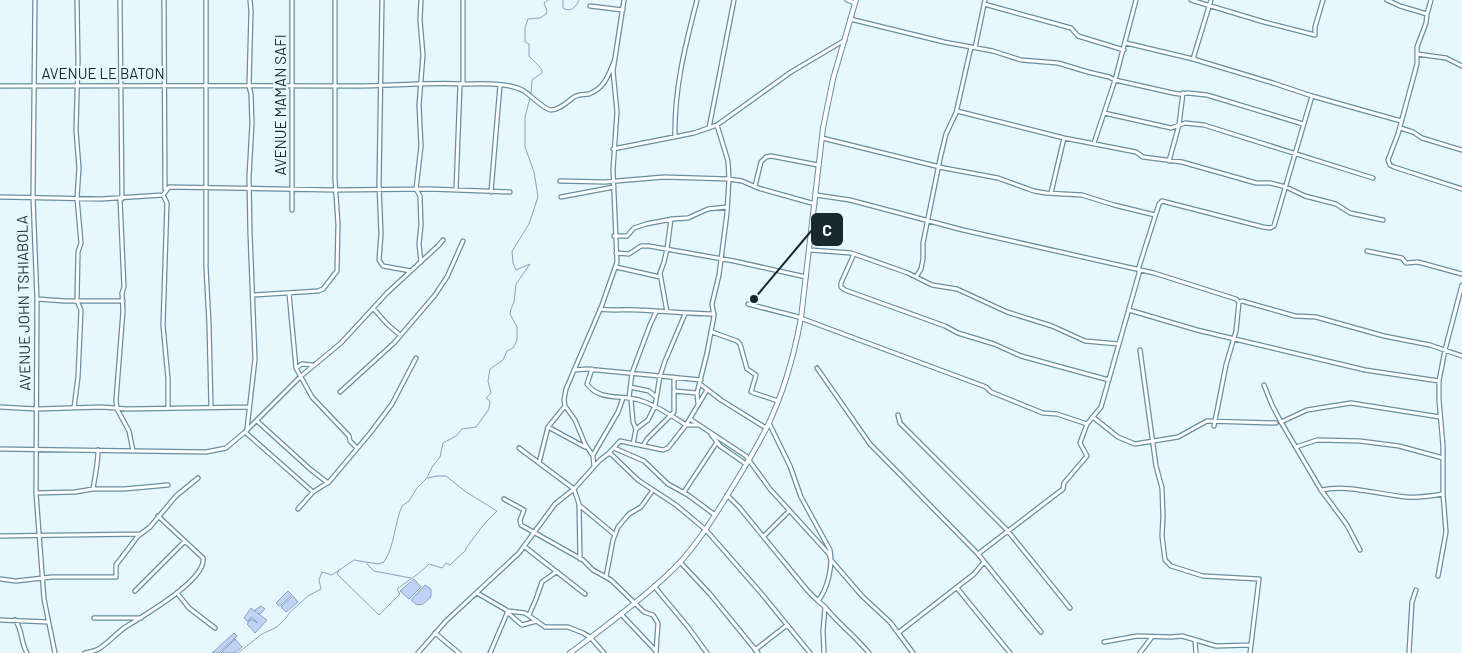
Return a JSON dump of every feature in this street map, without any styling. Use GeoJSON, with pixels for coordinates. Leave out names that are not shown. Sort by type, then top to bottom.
{"type":"FeatureCollection","features":[{"type":"Feature","properties":{"kind":"street","name":"AVENUE JOHN TSHIABOLA"},"geometry":{"type":"LineString","coordinates":[[35,0],[33,197],[37,299],[36,492],[44,599],[55,653]]}},
{"type":"Feature","properties":{"kind":"street"},"geometry":{"type":"LineString","coordinates":[[74,408],[82,310],[77,301],[78,252],[81,243],[77,198],[79,168],[76,130],[77,0]]}},
{"type":"Feature","properties":{"kind":"street"},"geometry":{"type":"LineString","coordinates":[[120,0],[121,245],[124,287],[122,292],[123,301],[116,391],[117,409],[128,426],[133,451]]}},
{"type":"Feature","properties":{"kind":"street"},"geometry":{"type":"LineString","coordinates":[[164,0],[164,193],[167,203],[163,325],[168,379],[168,408]]}},
{"type":"Feature","properties":{"kind":"street"},"geometry":{"type":"LineString","coordinates":[[206,0],[206,267],[211,407]]}},
{"type":"Feature","properties":{"kind":"street"},"geometry":{"type":"LineString","coordinates":[[246,430],[255,359],[249,177],[252,123],[249,86],[252,11],[250,0]]}},
{"type":"Feature","properties":{"kind":"street","name":"AVENUE MAMAN SAFI"},"geometry":{"type":"LineString","coordinates":[[292,0],[292,210]]}},
{"type":"Feature","properties":{"kind":"street"},"geometry":{"type":"LineString","coordinates":[[252,295],[318,292],[323,289],[337,271],[335,0]]}},
{"type":"Feature","properties":{"kind":"street"},"geometry":{"type":"LineString","coordinates":[[382,0],[379,189],[381,234],[379,260],[383,266],[411,271]]}},
{"type":"Feature","properties":{"kind":"street"},"geometry":{"type":"LineString","coordinates":[[421,0],[420,20],[423,55],[420,146],[416,189],[420,196],[421,225],[419,244],[421,262]]}},
{"type":"Feature","properties":{"kind":"street"},"geometry":{"type":"LineString","coordinates":[[456,190],[462,84],[463,0]]}},
{"type":"Feature","properties":{"kind":"street"},"geometry":{"type":"LineString","coordinates":[[594,466],[593,456],[587,448],[575,420],[565,406],[564,395],[616,267],[613,149],[618,122],[613,78],[624,0]]}},
{"type":"Feature","properties":{"kind":"street"},"geometry":{"type":"LineString","coordinates":[[675,137],[678,80],[697,0]]}},
{"type":"Feature","properties":{"kind":"street"},"geometry":{"type":"LineString","coordinates":[[709,128],[734,0]]}},
{"type":"Feature","properties":{"kind":"street"},"geometry":{"type":"LineString","coordinates":[[570,653],[636,603],[680,562],[706,530],[769,423],[793,358],[802,318],[822,138],[830,92],[855,1],[847,0]]}},
{"type":"Feature","properties":{"kind":"street"},"geometry":{"type":"LineString","coordinates":[[1094,144],[1124,50],[1136,0]]}},
{"type":"Feature","properties":{"kind":"street"},"geometry":{"type":"LineString","coordinates":[[1192,0],[1314,35],[1324,0]]}},
{"type":"Feature","properties":{"kind":"street"},"geometry":{"type":"LineString","coordinates":[[1193,59],[1211,0]]}},
{"type":"Feature","properties":{"kind":"street"},"geometry":{"type":"LineString","coordinates":[[1387,0],[1427,14]]}},
{"type":"Feature","properties":{"kind":"street"},"geometry":{"type":"LineString","coordinates":[[1431,0],[1426,23],[1417,47],[1417,64],[1388,160],[1390,165],[1462,189]]}},
{"type":"Feature","properties":{"kind":"street"},"geometry":{"type":"LineString","coordinates":[[916,277],[923,259],[923,243],[946,134],[956,111],[984,2],[1071,28],[1078,36],[1124,50]]}},
{"type":"Feature","properties":{"kind":"street"},"geometry":{"type":"LineString","coordinates":[[590,6],[622,10]]}},
{"type":"Feature","properties":{"kind":"street"},"geometry":{"type":"LineString","coordinates":[[850,19],[1000,53],[1021,60],[1058,63],[1109,76],[1115,80],[1173,93],[1207,95],[1303,124]]}},
{"type":"Feature","properties":{"kind":"street"},"geometry":{"type":"LineString","coordinates":[[613,149],[675,137],[717,125],[791,72],[845,40]]}},
{"type":"Feature","properties":{"kind":"street"},"geometry":{"type":"LineString","coordinates":[[1126,43],[1193,59],[1312,96],[1401,120]]}},
{"type":"Feature","properties":{"kind":"street"},"geometry":{"type":"LineString","coordinates":[[1417,54],[1446,58],[1462,66]]}},
{"type":"Feature","properties":{"kind":"street","name":"AVENUE LE BATON"},"geometry":{"type":"LineString","coordinates":[[0,86],[462,84],[516,87],[551,110],[576,96],[586,94],[604,85],[615,59]]}},
{"type":"Feature","properties":{"kind":"street"},"geometry":{"type":"LineString","coordinates":[[491,192],[500,86]]}},
{"type":"Feature","properties":{"kind":"street"},"geometry":{"type":"LineString","coordinates":[[1169,161],[1179,124],[1184,93]]}},
{"type":"Feature","properties":{"kind":"street"},"geometry":{"type":"LineString","coordinates":[[978,554],[1063,489],[1064,483],[1087,456],[1080,443],[1087,424],[1101,407],[1159,204],[1162,200],[1262,227],[1270,228],[1274,226],[1312,96]]}},
{"type":"Feature","properties":{"kind":"street"},"geometry":{"type":"LineString","coordinates":[[956,111],[1064,138],[1136,152],[1143,157],[1182,162],[1256,183],[1270,183],[1286,187],[1306,196],[1336,204],[1350,213],[1382,220]]}},
{"type":"Feature","properties":{"kind":"street"},"geometry":{"type":"LineString","coordinates":[[1104,113],[1171,128],[1185,123],[1204,125],[1373,178]]}},
{"type":"Feature","properties":{"kind":"street"},"geometry":{"type":"LineString","coordinates":[[698,404],[697,393],[712,332],[714,314],[712,304],[725,234],[729,180],[728,156],[717,125]]}},
{"type":"Feature","properties":{"kind":"street"},"geometry":{"type":"LineString","coordinates":[[1399,128],[1413,132],[1422,138],[1462,150]]}},
{"type":"Feature","properties":{"kind":"street"},"geometry":{"type":"LineString","coordinates":[[822,138],[998,178],[1034,191],[1082,195],[1155,216]]}},
{"type":"Feature","properties":{"kind":"street"},"geometry":{"type":"LineString","coordinates":[[1051,193],[1064,138]]}},
{"type":"Feature","properties":{"kind":"street"},"geometry":{"type":"LineString","coordinates":[[755,186],[761,162],[766,157],[771,156],[818,165]]}},
{"type":"Feature","properties":{"kind":"street"},"geometry":{"type":"LineString","coordinates":[[560,182],[614,181],[664,177],[742,181],[815,204]]}},
{"type":"Feature","properties":{"kind":"street"},"geometry":{"type":"LineString","coordinates":[[0,197],[121,199],[164,193],[169,187],[336,190],[416,189],[510,192]]}},
{"type":"Feature","properties":{"kind":"street"},"geometry":{"type":"LineString","coordinates":[[561,197],[614,187]]}},
{"type":"Feature","properties":{"kind":"street"},"geometry":{"type":"LineString","coordinates":[[816,195],[850,200],[928,221],[1154,273],[1236,299],[1239,302],[1242,301],[1296,316],[1316,316],[1367,332],[1420,345],[1430,345],[1462,356]]}},
{"type":"Feature","properties":{"kind":"street"},"geometry":{"type":"LineString","coordinates":[[614,236],[627,236],[634,228],[671,219],[683,219],[708,209],[727,207]]}},
{"type":"Feature","properties":{"kind":"street"},"geometry":{"type":"LineString","coordinates":[[667,312],[660,277],[668,249],[671,219]]}},
{"type":"Feature","properties":{"kind":"street"},"geometry":{"type":"LineString","coordinates":[[0,449],[206,452],[216,448],[222,449],[257,421],[301,376],[341,343],[372,308],[443,240]]}},
{"type":"Feature","properties":{"kind":"street"},"geometry":{"type":"LineString","coordinates":[[340,392],[400,335],[435,295],[447,277],[463,242]]}},
{"type":"Feature","properties":{"kind":"street"},"geometry":{"type":"LineString","coordinates":[[616,253],[629,254],[644,245],[734,261],[806,277]]}},
{"type":"Feature","properties":{"kind":"street"},"geometry":{"type":"LineString","coordinates":[[810,250],[854,254],[916,277],[932,285],[957,289],[1007,312],[1052,326],[1085,341],[1120,344]]}},
{"type":"Feature","properties":{"kind":"street"},"geometry":{"type":"LineString","coordinates":[[1367,251],[1402,258],[1406,263],[1418,262],[1462,274]]}},
{"type":"Feature","properties":{"kind":"street"},"geometry":{"type":"LineString","coordinates":[[854,254],[841,283],[845,290],[1022,356],[1109,380]]}},
{"type":"Feature","properties":{"kind":"street"},"geometry":{"type":"LineString","coordinates":[[616,267],[660,277]]}},
{"type":"Feature","properties":{"kind":"street"},"geometry":{"type":"LineString","coordinates":[[1438,576],[1446,532],[1439,381],[1462,285]]}},
{"type":"Feature","properties":{"kind":"street"},"geometry":{"type":"LineString","coordinates":[[289,293],[296,368],[312,397],[349,436],[357,448]]}},
{"type":"Feature","properties":{"kind":"street"},"geometry":{"type":"LineString","coordinates":[[37,299],[123,301]]}},
{"type":"Feature","properties":{"kind":"street"},"geometry":{"type":"LineString","coordinates":[[1215,424],[1226,365],[1236,327],[1239,302]]}},
{"type":"Feature","properties":{"kind":"street"},"geometry":{"type":"LineString","coordinates":[[748,304],[802,318],[986,387],[991,392],[1043,414],[1057,414],[1087,424]]}},
{"type":"Feature","properties":{"kind":"street"},"geometry":{"type":"LineString","coordinates":[[372,308],[400,335]]}},
{"type":"Feature","properties":{"kind":"street"},"geometry":{"type":"LineString","coordinates":[[600,309],[714,314]]}},
{"type":"Feature","properties":{"kind":"street"},"geometry":{"type":"LineString","coordinates":[[1129,310],[1197,330],[1365,370],[1439,381]]}},
{"type":"Feature","properties":{"kind":"street"},"geometry":{"type":"LineString","coordinates":[[633,444],[636,429],[633,422],[630,399],[632,373],[656,312]]}},
{"type":"Feature","properties":{"kind":"street"},"geometry":{"type":"LineString","coordinates":[[636,429],[648,420],[655,406],[660,376],[685,314]]}},
{"type":"Feature","properties":{"kind":"street"},"geometry":{"type":"LineString","coordinates":[[712,332],[740,344],[747,369],[756,375],[751,392],[778,401]]}},
{"type":"Feature","properties":{"kind":"street"},"geometry":{"type":"LineString","coordinates":[[1140,350],[1156,472],[1162,488],[1162,536],[1165,560],[1171,566],[1203,576],[1259,579],[1250,653]]}},
{"type":"Feature","properties":{"kind":"street"},"geometry":{"type":"LineString","coordinates":[[298,509],[313,492],[328,483],[392,404],[416,358]]}},
{"type":"Feature","properties":{"kind":"street"},"geometry":{"type":"LineString","coordinates":[[296,368],[302,364],[313,366]]}},
{"type":"Feature","properties":{"kind":"street"},"geometry":{"type":"LineString","coordinates":[[818,368],[870,444],[978,554],[1041,632]]}},
{"type":"Feature","properties":{"kind":"street"},"geometry":{"type":"LineString","coordinates":[[574,370],[592,369],[674,377],[701,382],[707,390],[766,428]]}},
{"type":"Feature","properties":{"kind":"street"},"geometry":{"type":"LineString","coordinates":[[592,369],[587,381],[591,389],[607,396],[642,401],[672,415],[686,425],[699,425]]}},
{"type":"Feature","properties":{"kind":"street"},"geometry":{"type":"LineString","coordinates":[[643,446],[647,439],[675,410],[674,377]]}},
{"type":"Feature","properties":{"kind":"street"},"geometry":{"type":"LineString","coordinates":[[1264,385],[1281,422],[1321,490],[1347,524],[1360,550]]}},
{"type":"Feature","properties":{"kind":"street"},"geometry":{"type":"LineString","coordinates":[[630,387],[646,390],[656,397]]}},
{"type":"Feature","properties":{"kind":"street"},"geometry":{"type":"LineString","coordinates":[[418,653],[434,633],[525,546],[555,504],[574,488],[620,441],[658,449],[668,448],[686,425],[707,390]]}},
{"type":"Feature","properties":{"kind":"street"},"geometry":{"type":"LineString","coordinates":[[674,391],[697,393]]}},
{"type":"Feature","properties":{"kind":"street"},"geometry":{"type":"LineString","coordinates":[[593,456],[618,412],[623,398]]}},
{"type":"Feature","properties":{"kind":"street"},"geometry":{"type":"LineString","coordinates":[[1281,422],[1308,410],[1351,403],[1440,417]]}},
{"type":"Feature","properties":{"kind":"street"},"geometry":{"type":"LineString","coordinates":[[539,462],[548,427],[565,406]]}},
{"type":"Feature","properties":{"kind":"street"},"geometry":{"type":"LineString","coordinates":[[0,407],[37,409],[102,407],[117,409],[249,407]]}},
{"type":"Feature","properties":{"kind":"street"},"geometry":{"type":"LineString","coordinates":[[898,415],[900,423],[1008,531],[1070,608]]}},
{"type":"Feature","properties":{"kind":"street"},"geometry":{"type":"LineString","coordinates":[[1093,417],[1118,437],[1135,444],[1178,437],[1207,421],[1215,424],[1276,423]]}},
{"type":"Feature","properties":{"kind":"street"},"geometry":{"type":"LineString","coordinates":[[690,419],[739,450],[748,459],[770,489],[829,554],[831,560],[898,633],[913,653]]}},
{"type":"Feature","properties":{"kind":"street"},"geometry":{"type":"LineString","coordinates":[[257,421],[328,483]]}},
{"type":"Feature","properties":{"kind":"street"},"geometry":{"type":"LineString","coordinates":[[769,423],[790,466],[801,497],[830,550],[831,560],[828,577],[818,601]]}},
{"type":"Feature","properties":{"kind":"street"},"geometry":{"type":"LineString","coordinates":[[548,427],[587,448]]}},
{"type":"Feature","properties":{"kind":"street"},"geometry":{"type":"LineString","coordinates":[[246,430],[313,492]]}},
{"type":"Feature","properties":{"kind":"street"},"geometry":{"type":"LineString","coordinates":[[709,432],[717,442],[746,464]]}},
{"type":"Feature","properties":{"kind":"street"},"geometry":{"type":"LineString","coordinates":[[1296,447],[1317,440],[1360,441],[1399,446],[1443,458]]}},
{"type":"Feature","properties":{"kind":"street"},"geometry":{"type":"LineString","coordinates":[[684,492],[717,442]]}},
{"type":"Feature","properties":{"kind":"street"},"geometry":{"type":"LineString","coordinates":[[519,448],[574,488],[579,504],[580,559]]}},
{"type":"Feature","properties":{"kind":"street"},"geometry":{"type":"LineString","coordinates":[[614,448],[644,461],[668,484],[684,492],[714,515]]}},
{"type":"Feature","properties":{"kind":"street"},"geometry":{"type":"LineString","coordinates":[[93,489],[94,474],[98,464],[98,450]]}},
{"type":"Feature","properties":{"kind":"street"},"geometry":{"type":"LineString","coordinates":[[608,454],[638,480],[676,505],[706,530],[810,653]]}},
{"type":"Feature","properties":{"kind":"street"},"geometry":{"type":"LineString","coordinates":[[0,579],[16,581],[42,578],[116,577],[116,565],[141,534],[176,496],[198,478]]}},
{"type":"Feature","properties":{"kind":"street"},"geometry":{"type":"LineString","coordinates":[[36,492],[134,489],[168,485]]}},
{"type":"Feature","properties":{"kind":"street"},"geometry":{"type":"LineString","coordinates":[[1321,490],[1331,487],[1347,488],[1417,498],[1443,494]]}},
{"type":"Feature","properties":{"kind":"street"},"geometry":{"type":"LineString","coordinates":[[606,576],[614,534],[629,514],[640,507],[653,490]]}},
{"type":"Feature","properties":{"kind":"street"},"geometry":{"type":"LineString","coordinates":[[727,495],[764,536],[807,590],[869,653]]}},
{"type":"Feature","properties":{"kind":"street"},"geometry":{"type":"LineString","coordinates":[[504,499],[524,510],[520,523],[576,556],[592,570],[606,576],[644,612],[653,615],[658,621],[656,652]]}},
{"type":"Feature","properties":{"kind":"street"},"geometry":{"type":"LineString","coordinates":[[579,504],[614,534]]}},
{"type":"Feature","properties":{"kind":"street"},"geometry":{"type":"LineString","coordinates":[[764,536],[789,511]]}},
{"type":"Feature","properties":{"kind":"street"},"geometry":{"type":"LineString","coordinates":[[87,653],[100,648],[118,633],[178,593],[193,578],[204,563],[203,558],[158,516]]}},
{"type":"Feature","properties":{"kind":"street"},"geometry":{"type":"LineString","coordinates":[[0,536],[141,534]]}},
{"type":"Feature","properties":{"kind":"street"},"geometry":{"type":"LineString","coordinates":[[135,591],[185,541]]}},
{"type":"Feature","properties":{"kind":"street"},"geometry":{"type":"LineString","coordinates":[[525,546],[585,594]]}},
{"type":"Feature","properties":{"kind":"street"},"geometry":{"type":"LineString","coordinates":[[576,556],[579,551]]}},
{"type":"Feature","properties":{"kind":"street"},"geometry":{"type":"LineString","coordinates":[[680,562],[710,594],[757,651],[787,624]]}},
{"type":"Feature","properties":{"kind":"street"},"geometry":{"type":"LineString","coordinates":[[898,633],[974,574],[984,562]]}},
{"type":"Feature","properties":{"kind":"street"},"geometry":{"type":"LineString","coordinates":[[529,615],[542,582],[556,572]]}},
{"type":"Feature","properties":{"kind":"street"},"geometry":{"type":"LineString","coordinates":[[654,586],[707,653]]}},
{"type":"Feature","properties":{"kind":"street"},"geometry":{"type":"LineString","coordinates":[[957,588],[1010,653]]}},
{"type":"Feature","properties":{"kind":"street"},"geometry":{"type":"LineString","coordinates":[[1409,653],[1411,610],[1416,590]]}},
{"type":"Feature","properties":{"kind":"street"},"geometry":{"type":"LineString","coordinates":[[178,593],[189,608],[215,628]]}},
{"type":"Feature","properties":{"kind":"street"},"geometry":{"type":"LineString","coordinates":[[477,593],[507,611],[522,625],[538,620]]}},
{"type":"Feature","properties":{"kind":"street"},"geometry":{"type":"LineString","coordinates":[[824,653],[825,607]]}},
{"type":"Feature","properties":{"kind":"street"},"geometry":{"type":"LineString","coordinates":[[507,611],[529,615],[545,627],[568,627],[590,637],[604,653]]}},
{"type":"Feature","properties":{"kind":"street"},"geometry":{"type":"LineString","coordinates":[[490,653],[507,611]]}},
{"type":"Feature","properties":{"kind":"street"},"geometry":{"type":"LineString","coordinates":[[621,614],[656,652]]}},
{"type":"Feature","properties":{"kind":"street"},"geometry":{"type":"LineString","coordinates":[[94,618],[141,618]]}},
{"type":"Feature","properties":{"kind":"street"},"geometry":{"type":"LineString","coordinates":[[0,620],[48,622]]}},
{"type":"Feature","properties":{"kind":"street"},"geometry":{"type":"LineString","coordinates":[[15,620],[20,626],[21,640],[27,653]]}},
{"type":"Feature","properties":{"kind":"street"},"geometry":{"type":"LineString","coordinates":[[434,633],[459,653]]}},
{"type":"Feature","properties":{"kind":"street"},"geometry":{"type":"LineString","coordinates":[[1104,642],[1137,636],[1182,636],[1216,646],[1250,645]]}},
{"type":"Feature","properties":{"kind":"street"},"geometry":{"type":"LineString","coordinates":[[1140,653],[1152,637]]}},
{"type":"Feature","properties":{"kind":"street"},"geometry":{"type":"LineString","coordinates":[[1195,640],[1196,653]]}},
{"type":"Feature","properties":{"kind":"water"},"geometry":{"type":"Polygon","coordinates":[[[414,579],[421,587],[409,599],[400,591],[414,579]]]}},
{"type":"Feature","properties":{"kind":"water"},"geometry":{"type":"Polygon","coordinates":[[[425,585],[431,589],[431,597],[423,604],[417,605],[411,600],[425,585]]]}},
{"type":"Feature","properties":{"kind":"water"},"geometry":{"type":"Polygon","coordinates":[[[288,591],[292,595],[280,606],[278,605],[276,603],[288,591]]]}},
{"type":"Feature","properties":{"kind":"water"},"geometry":{"type":"Polygon","coordinates":[[[293,596],[298,602],[286,612],[281,607],[293,596]]]}},
{"type":"Feature","properties":{"kind":"water"},"geometry":{"type":"Polygon","coordinates":[[[261,606],[265,609],[260,614],[257,613],[267,620],[255,633],[247,624],[251,619],[258,623],[251,617],[248,622],[244,618],[251,608],[256,612],[255,610],[261,606]]]}},
{"type":"Feature","properties":{"kind":"water"},"geometry":{"type":"Polygon","coordinates":[[[234,633],[237,636],[219,653],[212,653],[234,633]]]}},
{"type":"Feature","properties":{"kind":"water"},"geometry":{"type":"Polygon","coordinates":[[[235,639],[242,647],[235,653],[221,653],[235,639]]]}},
{"type":"Feature","properties":{"kind":"waterway"},"geometry":{"type":"LineString","coordinates":[[531,94],[532,80],[542,73],[542,70],[529,56],[529,44],[525,42],[525,28],[528,19],[540,18],[546,14],[547,11],[544,3],[548,0]]}},
{"type":"Feature","properties":{"kind":"waterway"},"geometry":{"type":"LineString","coordinates":[[563,0],[563,8],[568,10],[575,7],[579,0]]}},
{"type":"Feature","properties":{"kind":"waterway"},"geometry":{"type":"LineString","coordinates":[[238,653],[262,634],[277,627],[308,596],[321,589],[319,580],[322,572],[332,575],[354,560],[378,564],[384,562],[390,549],[402,506],[409,501],[417,488],[427,478],[432,467],[440,457],[443,443],[456,436],[462,429],[476,427],[489,409],[490,401],[486,398],[491,393],[488,381],[490,369],[503,360],[507,351],[513,348],[517,340],[517,327],[510,314],[514,302],[516,284],[530,264],[516,270],[512,251],[529,224],[538,197],[534,172],[525,147],[525,117],[530,98]]}},
{"type":"Feature","properties":{"kind":"waterway"},"geometry":{"type":"LineString","coordinates":[[339,570],[337,574],[379,615],[400,594],[397,589],[429,564],[442,568],[446,563],[450,565],[466,550],[485,523],[497,511],[466,492],[446,476],[428,478]]}},
{"type":"Feature","properties":{"kind":"waterway"},"geometry":{"type":"LineString","coordinates":[[366,563],[374,571],[411,578]]}},
{"type":"Feature","properties":{"kind":"place","name":"C"},"geometry":{"type":"Point","coordinates":[754,299]}}]}
